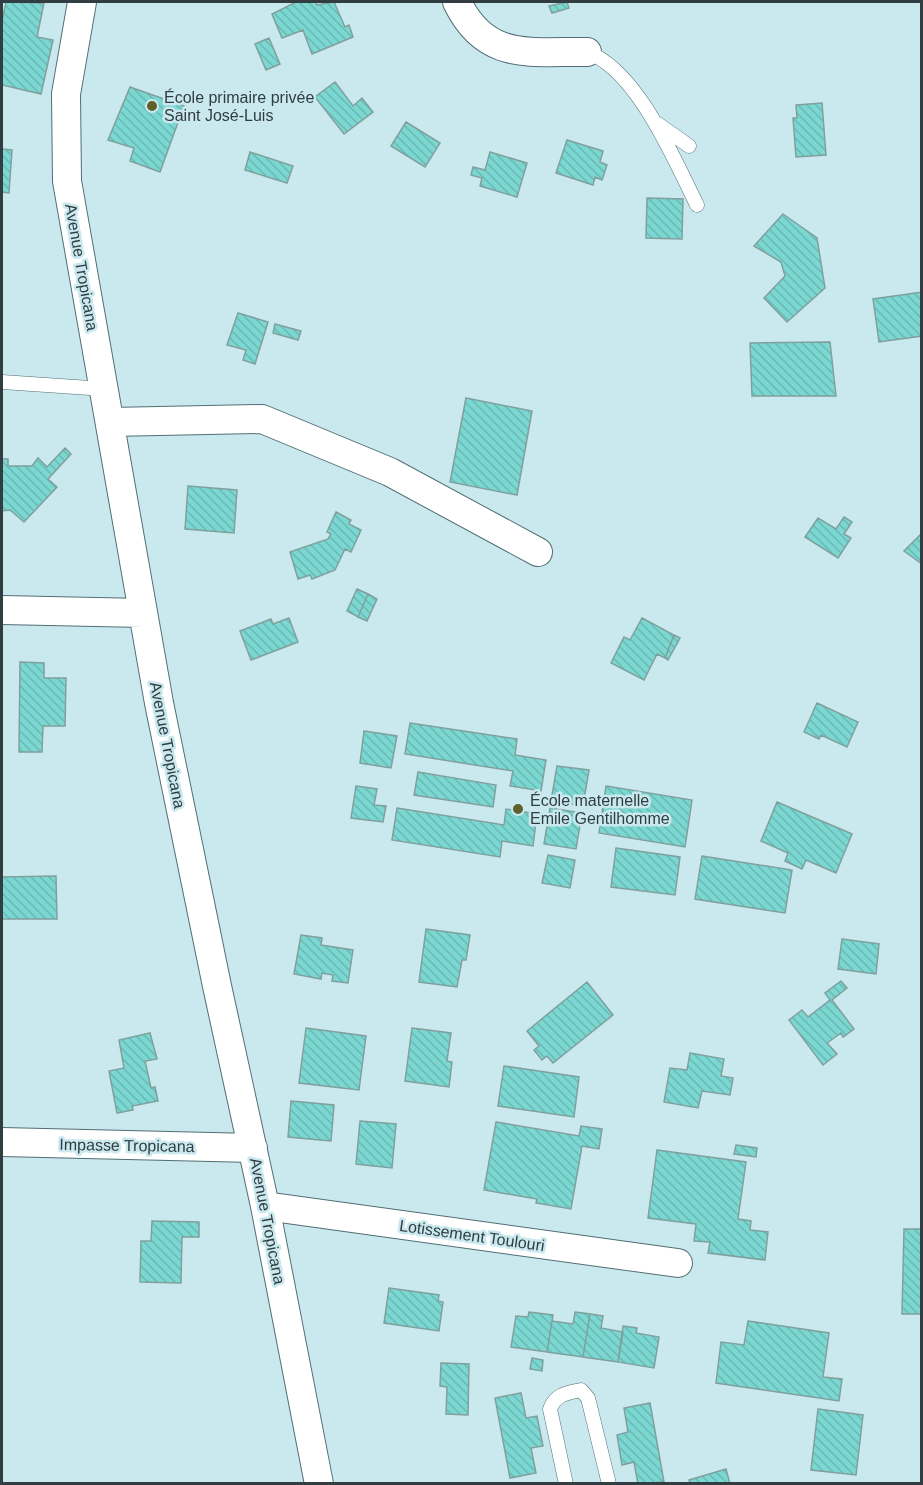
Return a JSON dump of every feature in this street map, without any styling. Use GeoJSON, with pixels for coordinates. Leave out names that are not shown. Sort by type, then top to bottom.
{"type":"FeatureCollection","features":[{"type":"Feature","properties":{"kind":"street","name":"Avenue Tropicana"},"geometry":{"type":"LineString","coordinates":[[82,2],[66,94],[67,181],[143,613],[214,975],[265,1206],[319,1484]]}},
{"type":"Feature","properties":{"kind":"street"},"geometry":{"type":"LineString","coordinates":[[457,2],[463,15],[482,35],[500,48],[519,51],[587,52]]}},
{"type":"Feature","properties":{"kind":"street"},"geometry":{"type":"LineString","coordinates":[[110,422],[262,418],[390,472],[538,552]]}},
{"type":"Feature","properties":{"kind":"street"},"geometry":{"type":"LineString","coordinates":[[2,610],[143,613]]}},
{"type":"Feature","properties":{"kind":"street","name":"Impasse Tropicana"},"geometry":{"type":"LineString","coordinates":[[2,1142],[253,1148]]}},
{"type":"Feature","properties":{"kind":"street","name":"Lotissement Toulouri"},"geometry":{"type":"LineString","coordinates":[[265,1206],[678,1263]]}},
{"type":"Feature","properties":{"kind":"lane"},"geometry":{"type":"LineString","coordinates":[[587,52],[600,56],[614,67],[656,123],[697,205]]}},
{"type":"Feature","properties":{"kind":"lane"},"geometry":{"type":"LineString","coordinates":[[656,123],[690,146]]}},
{"type":"Feature","properties":{"kind":"lane"},"geometry":{"type":"LineString","coordinates":[[2,382],[105,389]]}},
{"type":"Feature","properties":{"kind":"lane"},"geometry":{"type":"LineString","coordinates":[[566,1484],[550,1409],[554,1400],[561,1394],[580,1390],[588,1398],[609,1484]]}},
{"type":"Feature","properties":{"kind":"building"},"geometry":{"type":"Polygon","coordinates":[[[6,2],[44,3],[37,37],[53,40],[41,94],[2,85],[2,21],[6,2]]]}},
{"type":"Feature","properties":{"kind":"building"},"geometry":{"type":"Polygon","coordinates":[[[296,2],[316,2],[317,5],[334,2],[345,27],[349,25],[353,37],[312,54],[303,30],[282,38],[272,14],[296,2]]]}},
{"type":"Feature","properties":{"kind":"building"},"geometry":{"type":"Polygon","coordinates":[[[567,2],[569,8],[552,13],[549,6],[567,2]]]}},
{"type":"Feature","properties":{"kind":"building"},"geometry":{"type":"Polygon","coordinates":[[[269,38],[280,64],[266,70],[255,44],[269,38]]]}},
{"type":"Feature","properties":{"kind":"building"},"geometry":{"type":"Polygon","coordinates":[[[335,82],[353,106],[362,98],[373,112],[344,134],[315,97],[335,82]]]}},
{"type":"Feature","properties":{"kind":"building"},"geometry":{"type":"Polygon","coordinates":[[[130,87],[184,106],[160,172],[130,161],[134,148],[108,140],[130,87]]]}},
{"type":"Feature","properties":{"kind":"building"},"geometry":{"type":"Polygon","coordinates":[[[822,103],[826,155],[796,157],[793,118],[797,118],[796,105],[822,103]]]}},
{"type":"Feature","properties":{"kind":"building"},"geometry":{"type":"Polygon","coordinates":[[[406,122],[440,143],[425,167],[391,146],[406,122]]]}},
{"type":"Feature","properties":{"kind":"building"},"geometry":{"type":"Polygon","coordinates":[[[567,140],[603,151],[600,162],[607,165],[602,180],[595,177],[593,185],[556,173],[567,140]]]}},
{"type":"Feature","properties":{"kind":"building"},"geometry":{"type":"Polygon","coordinates":[[[2,149],[12,150],[9,193],[2,192],[2,149]]]}},
{"type":"Feature","properties":{"kind":"building"},"geometry":{"type":"Polygon","coordinates":[[[250,152],[293,166],[287,183],[245,170],[250,152]]]}},
{"type":"Feature","properties":{"kind":"building"},"geometry":{"type":"Polygon","coordinates":[[[490,152],[527,163],[517,197],[480,186],[482,178],[471,175],[473,167],[485,170],[490,152]]]}},
{"type":"Feature","properties":{"kind":"building"},"geometry":{"type":"Polygon","coordinates":[[[647,198],[683,199],[682,239],[646,238],[647,198]]]}},
{"type":"Feature","properties":{"kind":"building"},"geometry":{"type":"Polygon","coordinates":[[[783,214],[817,238],[825,288],[787,322],[764,298],[785,276],[781,262],[754,246],[783,214]]]}},
{"type":"Feature","properties":{"kind":"building"},"geometry":{"type":"Polygon","coordinates":[[[922,292],[922,336],[879,342],[873,299],[922,292]]]}},
{"type":"Feature","properties":{"kind":"building"},"geometry":{"type":"Polygon","coordinates":[[[238,313],[268,322],[255,364],[243,360],[246,350],[227,345],[238,313]]]}},
{"type":"Feature","properties":{"kind":"building"},"geometry":{"type":"Polygon","coordinates":[[[275,324],[301,331],[298,340],[273,333],[275,324]]]}},
{"type":"Feature","properties":{"kind":"building"},"geometry":{"type":"Polygon","coordinates":[[[830,342],[836,396],[752,396],[750,343],[830,342]]]}},
{"type":"Feature","properties":{"kind":"building"},"geometry":{"type":"Polygon","coordinates":[[[466,398],[532,411],[517,495],[450,482],[466,398]]]}},
{"type":"Feature","properties":{"kind":"building"},"geometry":{"type":"Polygon","coordinates":[[[65,448],[71,454],[48,479],[57,487],[24,522],[10,510],[2,511],[2,459],[8,459],[8,466],[32,466],[38,458],[47,467],[65,448]]]}},
{"type":"Feature","properties":{"kind":"building"},"geometry":{"type":"Polygon","coordinates":[[[188,486],[237,490],[234,533],[185,529],[188,486]]]}},
{"type":"Feature","properties":{"kind":"building"},"geometry":{"type":"Polygon","coordinates":[[[336,512],[351,520],[349,524],[361,530],[351,552],[345,549],[335,570],[312,579],[310,575],[298,579],[290,552],[328,539],[331,534],[327,532],[336,512]]]}},
{"type":"Feature","properties":{"kind":"building"},"geometry":{"type":"Polygon","coordinates":[[[844,517],[852,522],[844,534],[851,538],[838,558],[805,537],[818,518],[836,529],[844,517]]]}},
{"type":"Feature","properties":{"kind":"building"},"geometry":{"type":"Polygon","coordinates":[[[922,533],[922,564],[904,551],[922,533]]]}},
{"type":"Feature","properties":{"kind":"building"},"geometry":{"type":"Polygon","coordinates":[[[357,589],[368,594],[358,617],[347,611],[357,589]]]}},
{"type":"Feature","properties":{"kind":"building"},"geometry":{"type":"Polygon","coordinates":[[[368,594],[377,599],[367,621],[358,617],[368,594]]]}},
{"type":"Feature","properties":{"kind":"building"},"geometry":{"type":"Polygon","coordinates":[[[289,618],[298,642],[251,660],[240,631],[271,619],[273,624],[289,618]]]}},
{"type":"Feature","properties":{"kind":"building"},"geometry":{"type":"Polygon","coordinates":[[[642,618],[674,635],[665,658],[657,654],[644,680],[611,663],[624,637],[630,640],[642,618]]]}},
{"type":"Feature","properties":{"kind":"building"},"geometry":{"type":"Polygon","coordinates":[[[674,635],[680,638],[668,660],[665,658],[674,635]]]}},
{"type":"Feature","properties":{"kind":"building"},"geometry":{"type":"Polygon","coordinates":[[[20,662],[44,663],[44,678],[66,678],[65,726],[43,726],[42,752],[19,752],[20,662]]]}},
{"type":"Feature","properties":{"kind":"building"},"geometry":{"type":"Polygon","coordinates":[[[817,703],[858,722],[847,747],[821,735],[819,739],[804,732],[817,703]]]}},
{"type":"Feature","properties":{"kind":"building"},"geometry":{"type":"Polygon","coordinates":[[[410,723],[517,739],[515,755],[546,760],[541,791],[510,786],[513,771],[405,754],[410,723]]]}},
{"type":"Feature","properties":{"kind":"building"},"geometry":{"type":"Polygon","coordinates":[[[364,731],[397,736],[391,768],[360,763],[364,731]]]}},
{"type":"Feature","properties":{"kind":"building"},"geometry":{"type":"Polygon","coordinates":[[[557,766],[589,770],[583,806],[551,801],[557,766]]]}},
{"type":"Feature","properties":{"kind":"building"},"geometry":{"type":"Polygon","coordinates":[[[418,772],[496,785],[493,807],[414,795],[418,772]]]}},
{"type":"Feature","properties":{"kind":"building"},"geometry":{"type":"Polygon","coordinates":[[[356,786],[377,789],[374,805],[386,806],[383,822],[351,818],[356,786]]]}},
{"type":"Feature","properties":{"kind":"building"},"geometry":{"type":"Polygon","coordinates":[[[606,786],[692,800],[685,847],[599,833],[606,786]]]}},
{"type":"Feature","properties":{"kind":"building"},"geometry":{"type":"Polygon","coordinates":[[[777,802],[852,834],[836,873],[806,860],[802,869],[785,861],[788,853],[761,841],[777,802]]]}},
{"type":"Feature","properties":{"kind":"building"},"geometry":{"type":"Polygon","coordinates":[[[397,808],[504,825],[506,809],[537,814],[533,846],[502,841],[500,857],[392,840],[397,808]]]}},
{"type":"Feature","properties":{"kind":"building"},"geometry":{"type":"Polygon","coordinates":[[[550,808],[582,813],[576,849],[544,844],[550,808]]]}},
{"type":"Feature","properties":{"kind":"building"},"geometry":{"type":"Polygon","coordinates":[[[616,848],[680,857],[675,895],[611,887],[616,848]]]}},
{"type":"Feature","properties":{"kind":"building"},"geometry":{"type":"Polygon","coordinates":[[[548,855],[575,860],[570,888],[542,883],[548,855]]]}},
{"type":"Feature","properties":{"kind":"building"},"geometry":{"type":"Polygon","coordinates":[[[702,856],[792,870],[785,913],[695,899],[702,856]]]}},
{"type":"Feature","properties":{"kind":"building"},"geometry":{"type":"Polygon","coordinates":[[[56,876],[57,919],[2,919],[2,877],[56,876]]]}},
{"type":"Feature","properties":{"kind":"building"},"geometry":{"type":"Polygon","coordinates":[[[426,929],[470,935],[466,960],[462,960],[457,987],[419,982],[426,929]]]}},
{"type":"Feature","properties":{"kind":"building"},"geometry":{"type":"Polygon","coordinates":[[[301,935],[322,938],[321,945],[353,950],[348,983],[332,981],[333,975],[322,973],[321,979],[294,974],[301,935]]]}},
{"type":"Feature","properties":{"kind":"building"},"geometry":{"type":"Polygon","coordinates":[[[842,939],[879,944],[876,974],[838,969],[842,939]]]}},
{"type":"Feature","properties":{"kind":"building"},"geometry":{"type":"Polygon","coordinates":[[[841,981],[847,988],[832,1000],[854,1029],[843,1037],[841,1033],[827,1043],[837,1054],[823,1065],[789,1020],[802,1010],[808,1017],[830,1000],[825,993],[841,981]]]}},
{"type":"Feature","properties":{"kind":"building"},"geometry":{"type":"Polygon","coordinates":[[[587,982],[613,1015],[553,1063],[547,1056],[542,1060],[534,1050],[539,1046],[527,1031],[587,982]]]}},
{"type":"Feature","properties":{"kind":"building"},"geometry":{"type":"Polygon","coordinates":[[[306,1028],[366,1036],[359,1090],[299,1083],[306,1028]]]}},
{"type":"Feature","properties":{"kind":"building"},"geometry":{"type":"Polygon","coordinates":[[[412,1028],[451,1033],[447,1061],[452,1062],[449,1087],[405,1081],[412,1028]]]}},
{"type":"Feature","properties":{"kind":"building"},"geometry":{"type":"Polygon","coordinates":[[[150,1033],[157,1059],[145,1061],[151,1088],[155,1087],[158,1101],[132,1106],[133,1110],[117,1113],[109,1071],[124,1068],[119,1040],[150,1033]]]}},
{"type":"Feature","properties":{"kind":"building"},"geometry":{"type":"Polygon","coordinates":[[[690,1053],[724,1059],[721,1076],[733,1078],[730,1095],[702,1091],[698,1108],[664,1102],[670,1068],[687,1070],[690,1053]]]}},
{"type":"Feature","properties":{"kind":"building"},"geometry":{"type":"Polygon","coordinates":[[[504,1066],[579,1077],[574,1117],[498,1106],[504,1066]]]}},
{"type":"Feature","properties":{"kind":"building"},"geometry":{"type":"Polygon","coordinates":[[[291,1101],[334,1105],[331,1141],[288,1137],[291,1101]]]}},
{"type":"Feature","properties":{"kind":"building"},"geometry":{"type":"Polygon","coordinates":[[[360,1121],[396,1124],[392,1168],[356,1164],[360,1121]]]}},
{"type":"Feature","properties":{"kind":"building"},"geometry":{"type":"Polygon","coordinates":[[[496,1122],[579,1136],[581,1126],[602,1129],[599,1149],[582,1146],[571,1209],[536,1203],[537,1199],[484,1190],[496,1122]]]}},
{"type":"Feature","properties":{"kind":"building"},"geometry":{"type":"Polygon","coordinates":[[[736,1145],[757,1148],[756,1157],[734,1154],[736,1145]]]}},
{"type":"Feature","properties":{"kind":"building"},"geometry":{"type":"Polygon","coordinates":[[[657,1150],[746,1162],[738,1219],[751,1221],[750,1230],[768,1232],[765,1260],[708,1253],[710,1242],[694,1241],[696,1224],[648,1218],[657,1150]]]}},
{"type":"Feature","properties":{"kind":"building"},"geometry":{"type":"Polygon","coordinates":[[[152,1221],[199,1222],[199,1237],[182,1237],[181,1283],[140,1282],[141,1241],[151,1241],[152,1221]]]}},
{"type":"Feature","properties":{"kind":"building"},"geometry":{"type":"Polygon","coordinates":[[[904,1229],[922,1229],[922,1314],[902,1314],[904,1229]]]}},
{"type":"Feature","properties":{"kind":"building"},"geometry":{"type":"Polygon","coordinates":[[[389,1288],[439,1295],[438,1301],[443,1302],[439,1331],[384,1323],[389,1288]]]}},
{"type":"Feature","properties":{"kind":"building"},"geometry":{"type":"Polygon","coordinates":[[[529,1312],[553,1315],[547,1352],[511,1347],[516,1316],[528,1317],[529,1312]]]}},
{"type":"Feature","properties":{"kind":"building"},"geometry":{"type":"Polygon","coordinates":[[[575,1312],[590,1314],[583,1357],[547,1352],[552,1321],[573,1324],[575,1312]]]}},
{"type":"Feature","properties":{"kind":"building"},"geometry":{"type":"Polygon","coordinates":[[[590,1314],[603,1316],[601,1328],[623,1332],[618,1362],[583,1357],[590,1314]]]}},
{"type":"Feature","properties":{"kind":"building"},"geometry":{"type":"Polygon","coordinates":[[[748,1321],[829,1333],[823,1377],[842,1379],[839,1401],[716,1383],[721,1342],[744,1345],[748,1321]]]}},
{"type":"Feature","properties":{"kind":"building"},"geometry":{"type":"Polygon","coordinates":[[[623,1326],[637,1328],[636,1333],[659,1337],[654,1368],[618,1362],[623,1326]]]}},
{"type":"Feature","properties":{"kind":"building"},"geometry":{"type":"Polygon","coordinates":[[[532,1358],[543,1360],[542,1371],[530,1369],[532,1358]]]}},
{"type":"Feature","properties":{"kind":"building"},"geometry":{"type":"Polygon","coordinates":[[[441,1363],[469,1364],[468,1415],[446,1414],[447,1387],[440,1386],[441,1363]]]}},
{"type":"Feature","properties":{"kind":"building"},"geometry":{"type":"Polygon","coordinates":[[[521,1393],[526,1418],[537,1416],[543,1446],[531,1448],[536,1473],[510,1478],[495,1398],[521,1393]]]}},
{"type":"Feature","properties":{"kind":"building"},"geometry":{"type":"Polygon","coordinates":[[[650,1403],[664,1482],[638,1484],[634,1462],[622,1465],[617,1435],[628,1432],[624,1408],[650,1403]]]}},
{"type":"Feature","properties":{"kind":"building"},"geometry":{"type":"Polygon","coordinates":[[[818,1409],[863,1415],[856,1475],[811,1470],[818,1409]]]}},
{"type":"Feature","properties":{"kind":"building"},"geometry":{"type":"Polygon","coordinates":[[[726,1469],[730,1484],[690,1484],[689,1480],[726,1469]]]}},
{"type":"Feature","properties":{"kind":"place","name":"École primaire privée Saint José-Luis"},"geometry":{"type":"Point","coordinates":[152,106]}},
{"type":"Feature","properties":{"kind":"place","name":"École maternelle Emile Gentilhomme"},"geometry":{"type":"Point","coordinates":[518,809]}}]}
